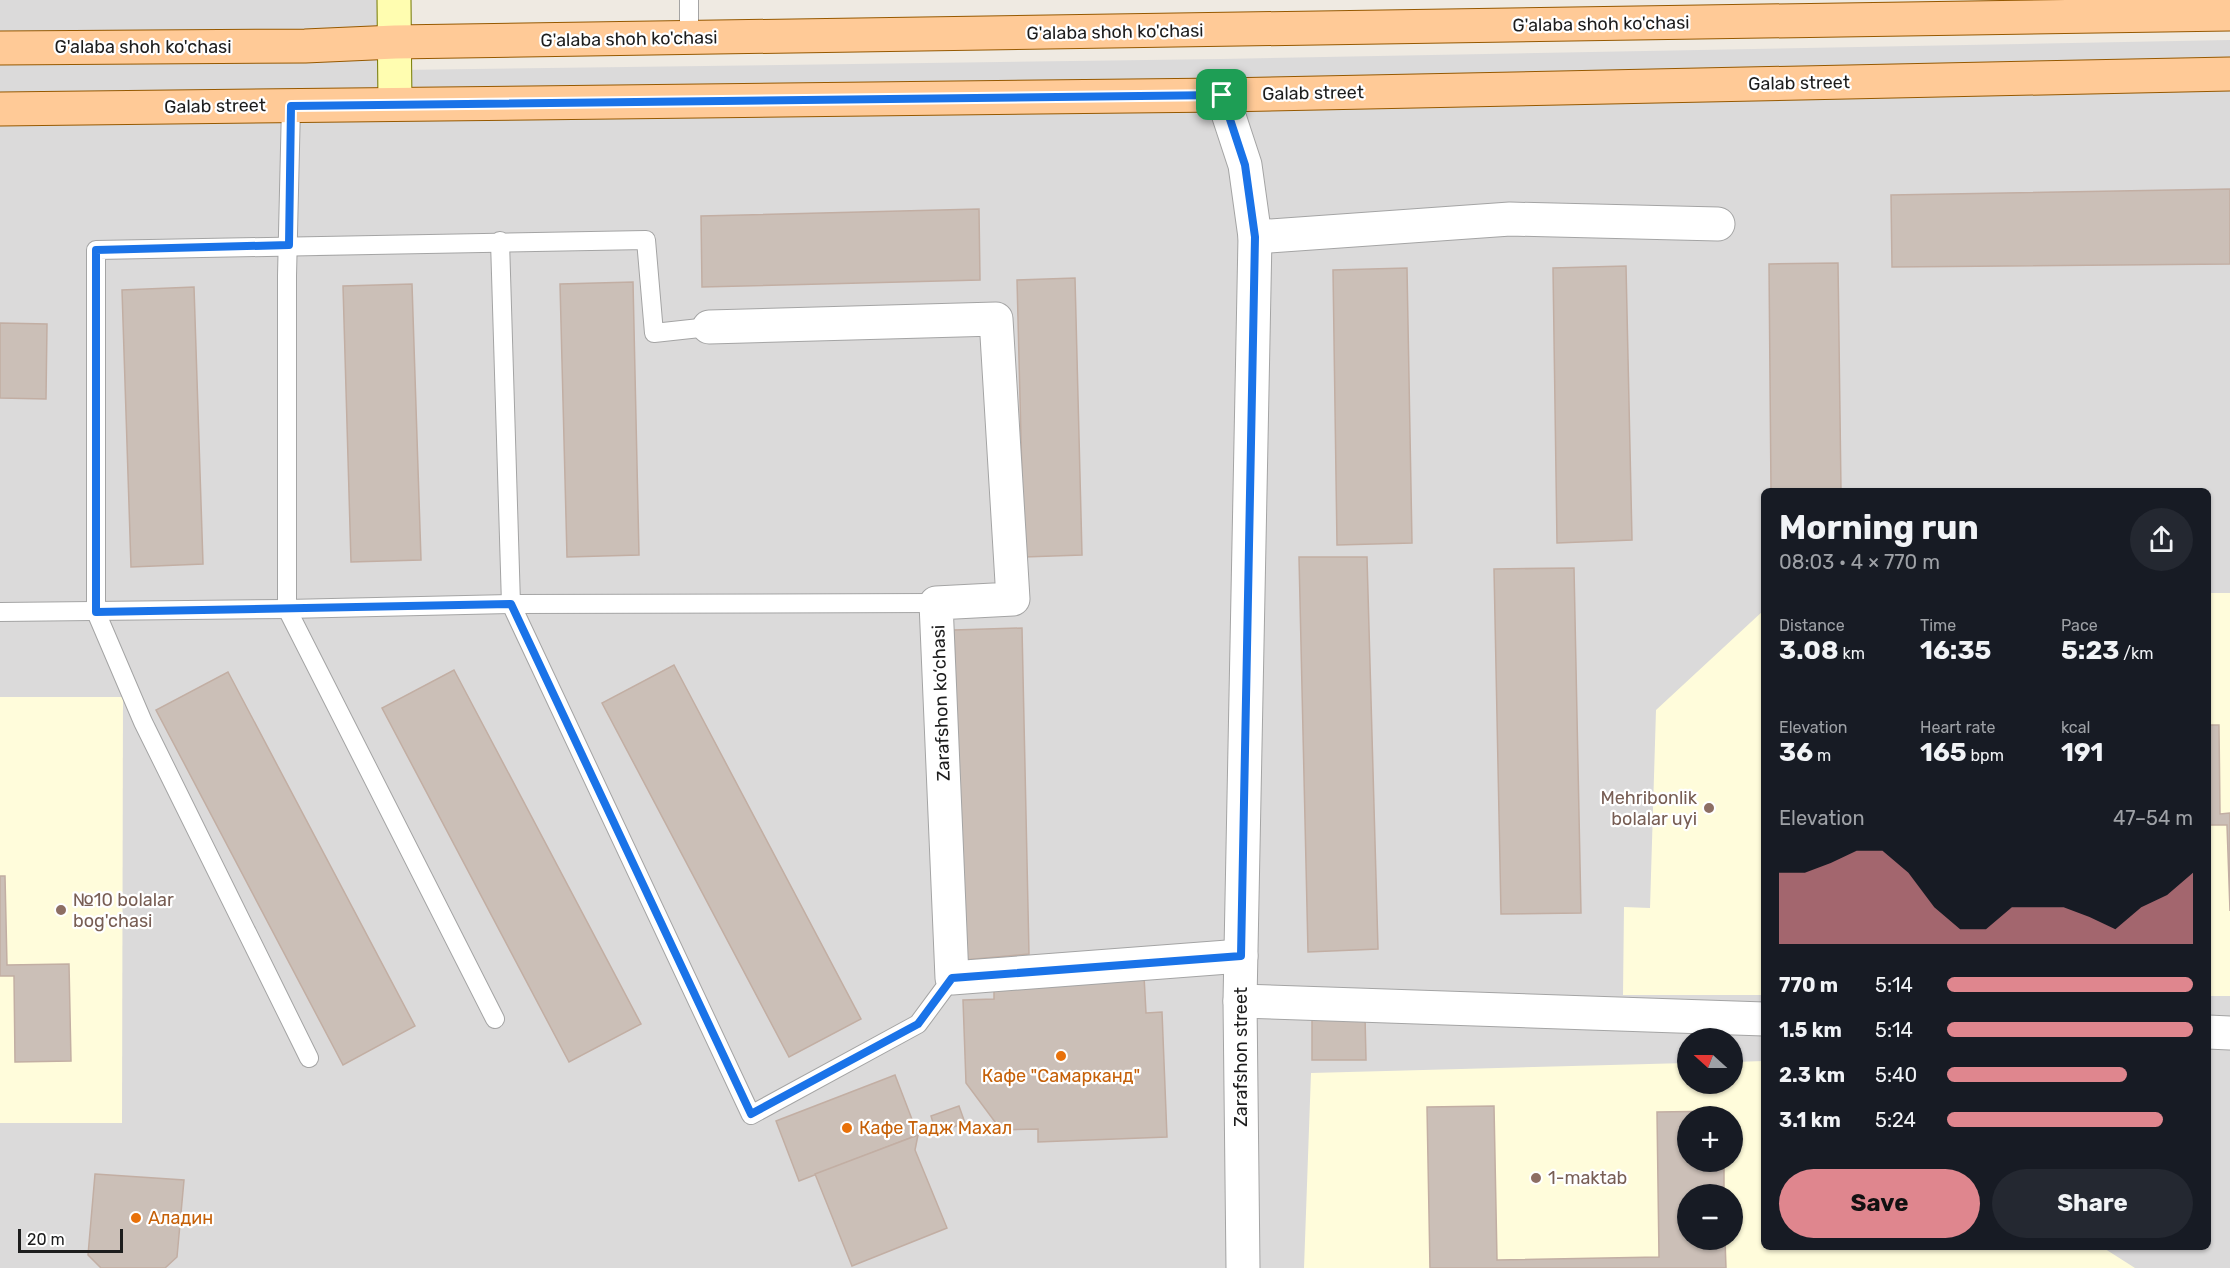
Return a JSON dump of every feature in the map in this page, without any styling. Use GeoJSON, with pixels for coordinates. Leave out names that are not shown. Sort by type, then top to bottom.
{"type":"FeatureCollection","features":[{"type":"Feature","properties":{"kind":"main road","name":"G'alaba shoh ko'chasi"},"geometry":{"type":"LineString","coordinates":[[0,48],[305,46],[395,42],[2230,14]]}},
{"type":"Feature","properties":{"kind":"main road","name":"Galab street"},"geometry":{"type":"LineString","coordinates":[[0,109],[1222,95],[2230,74]]}},
{"type":"Feature","properties":{"kind":"street"},"geometry":{"type":"LineString","coordinates":[[394,0],[395,104]]}},
{"type":"Feature","properties":{"kind":"street","name":"Zarafshon street"},"geometry":{"type":"LineString","coordinates":[[1222,95],[1245,165],[1255,237],[1240,1001],[1244,1268]]}},
{"type":"Feature","properties":{"kind":"street"},"geometry":{"type":"LineString","coordinates":[[1255,237],[1510,219],[1718,224]]}},
{"type":"Feature","properties":{"kind":"street","name":"Zarafshon ko‘chasi"},"geometry":{"type":"LineString","coordinates":[[709,327],[996,319],[1013,599],[936,603],[952,978]]}},
{"type":"Feature","properties":{"kind":"street"},"geometry":{"type":"LineString","coordinates":[[952,978],[1241,956]]}},
{"type":"Feature","properties":{"kind":"street"},"geometry":{"type":"LineString","coordinates":[[1240,1001],[1761,1019]]}},
{"type":"Feature","properties":{"kind":"street"},"geometry":{"type":"LineString","coordinates":[[2211,1032],[2230,1033]]}},
{"type":"Feature","properties":{"kind":"lane"},"geometry":{"type":"LineString","coordinates":[[689,0],[689,38]]}},
{"type":"Feature","properties":{"kind":"lane"},"geometry":{"type":"LineString","coordinates":[[291,106],[287,609],[495,1019]]}},
{"type":"Feature","properties":{"kind":"lane"},"geometry":{"type":"LineString","coordinates":[[309,1058],[143,722],[96,612],[96,250],[646,240],[654,333],[709,327]]}},
{"type":"Feature","properties":{"kind":"lane"},"geometry":{"type":"LineString","coordinates":[[500,242],[511,604],[751,1114],[918,1024],[952,978]]}},
{"type":"Feature","properties":{"kind":"lane"},"geometry":{"type":"LineString","coordinates":[[0,612],[511,604],[936,603]]}},
{"type":"Feature","properties":{"kind":"shaded area"},"geometry":{"type":"Polygon","coordinates":[[[0,0],[399,0],[401,70],[1221,59],[2230,40],[2230,1268],[0,1268],[0,0]]]}},
{"type":"Feature","properties":{"kind":"shaded area"},"geometry":{"type":"Polygon","coordinates":[[[2211,593],[2230,593],[2230,996],[2211,996],[2211,593]]]}},
{"type":"Feature","properties":{"kind":"shaded area","name":"Mehribonlik bolalar uyi"},"geometry":{"type":"Polygon","coordinates":[[[1761,613],[1761,995],[1623,995],[1624,907],[1650,908],[1656,710],[1761,613]]]}},
{"type":"Feature","properties":{"kind":"shaded area","name":"№10 bolalar bog'chasi"},"geometry":{"type":"Polygon","coordinates":[[[0,697],[123,697],[122,1123],[0,1123],[0,697]]]}},
{"type":"Feature","properties":{"kind":"shaded area","name":"1-maktab"},"geometry":{"type":"Polygon","coordinates":[[[1761,1061],[1761,1250],[2107,1250],[2135,1268],[1304,1268],[1311,1073],[1677,1063],[1677,1094],[1743,1094],[1743,1062],[1761,1061]]]}},
{"type":"Feature","properties":{"kind":"building"},"geometry":{"type":"Polygon","coordinates":[[[2230,189],[2230,264],[1892,267],[1891,195],[2230,189]]]}},
{"type":"Feature","properties":{"kind":"building"},"geometry":{"type":"Polygon","coordinates":[[[979,209],[980,280],[702,287],[701,216],[979,209]]]}},
{"type":"Feature","properties":{"kind":"building"},"geometry":{"type":"Polygon","coordinates":[[[1838,263],[1841,488],[1771,488],[1769,264],[1838,263]]]}},
{"type":"Feature","properties":{"kind":"building"},"geometry":{"type":"Polygon","coordinates":[[[1626,266],[1632,540],[1557,543],[1553,268],[1626,266]]]}},
{"type":"Feature","properties":{"kind":"building"},"geometry":{"type":"Polygon","coordinates":[[[1407,268],[1412,543],[1337,545],[1333,270],[1407,268]]]}},
{"type":"Feature","properties":{"kind":"building"},"geometry":{"type":"Polygon","coordinates":[[[1075,278],[1082,555],[1024,557],[1017,280],[1075,278]]]}},
{"type":"Feature","properties":{"kind":"building"},"geometry":{"type":"Polygon","coordinates":[[[633,282],[639,555],[567,557],[560,284],[633,282]]]}},
{"type":"Feature","properties":{"kind":"building"},"geometry":{"type":"Polygon","coordinates":[[[412,284],[421,560],[351,562],[343,286],[412,284]]]}},
{"type":"Feature","properties":{"kind":"building"},"geometry":{"type":"Polygon","coordinates":[[[194,287],[203,564],[131,567],[122,290],[194,287]]]}},
{"type":"Feature","properties":{"kind":"building"},"geometry":{"type":"Polygon","coordinates":[[[0,323],[47,324],[46,399],[0,398],[0,323]]]}},
{"type":"Feature","properties":{"kind":"building"},"geometry":{"type":"Polygon","coordinates":[[[1299,557],[1367,557],[1378,949],[1308,952],[1299,557]]]}},
{"type":"Feature","properties":{"kind":"building"},"geometry":{"type":"Polygon","coordinates":[[[1574,568],[1581,913],[1501,914],[1494,569],[1574,568]]]}},
{"type":"Feature","properties":{"kind":"building"},"geometry":{"type":"Polygon","coordinates":[[[1022,628],[1029,954],[964,960],[954,630],[1022,628]]]}},
{"type":"Feature","properties":{"kind":"building"},"geometry":{"type":"Polygon","coordinates":[[[674,665],[861,1019],[789,1057],[602,703],[674,665]]]}},
{"type":"Feature","properties":{"kind":"building"},"geometry":{"type":"Polygon","coordinates":[[[454,670],[641,1024],[569,1062],[382,708],[454,670]]]}},
{"type":"Feature","properties":{"kind":"building"},"geometry":{"type":"Polygon","coordinates":[[[228,672],[415,1026],[343,1065],[156,710],[228,672]]]}},
{"type":"Feature","properties":{"kind":"building"},"geometry":{"type":"Polygon","coordinates":[[[2211,725],[2219,725],[2220,814],[2230,813],[2230,911],[2227,825],[2211,825],[2211,725]]]}},
{"type":"Feature","properties":{"kind":"building"},"geometry":{"type":"Polygon","coordinates":[[[0,876],[5,876],[7,965],[69,964],[71,1061],[15,1062],[14,976],[0,976],[0,876]]]}},
{"type":"Feature","properties":{"kind":"building"},"geometry":{"type":"Polygon","coordinates":[[[1144,976],[1146,1013],[1162,1012],[1167,1137],[1038,1142],[1038,1129],[1001,1130],[966,1083],[963,1000],[994,999],[994,983],[1144,976]]]}},
{"type":"Feature","properties":{"kind":"building"},"geometry":{"type":"Polygon","coordinates":[[[1365,1016],[1366,1060],[1312,1060],[1312,1017],[1365,1016]]]}},
{"type":"Feature","properties":{"kind":"building","name":"Кафе Тадж Махал"},"geometry":{"type":"Polygon","coordinates":[[[895,1075],[918,1135],[799,1181],[776,1121],[895,1075]]]}},
{"type":"Feature","properties":{"kind":"building"},"geometry":{"type":"Polygon","coordinates":[[[959,1106],[965,1123],[936,1133],[931,1116],[959,1106]]]}},
{"type":"Feature","properties":{"kind":"building"},"geometry":{"type":"Polygon","coordinates":[[[1494,1106],[1497,1260],[1659,1257],[1657,1112],[1677,1112],[1677,1172],[1724,1172],[1724,1184],[1677,1184],[1677,1250],[1725,1250],[1726,1268],[1430,1268],[1427,1107],[1494,1106]]]}},
{"type":"Feature","properties":{"kind":"building"},"geometry":{"type":"Polygon","coordinates":[[[918,1135],[915,1150],[947,1228],[852,1266],[815,1174],[918,1135]]]}},
{"type":"Feature","properties":{"kind":"building","name":"Аладин"},"geometry":{"type":"Polygon","coordinates":[[[95,1174],[184,1180],[177,1257],[165,1268],[101,1268],[88,1255],[95,1174]]]}},
{"type":"Feature","properties":{"kind":"place","name":"Mehribonlik bolalar uyi"},"geometry":{"type":"Point","coordinates":[1709,808]}},
{"type":"Feature","properties":{"kind":"place","name":"№10 bolalar bog'chasi"},"geometry":{"type":"Point","coordinates":[61,910]}},
{"type":"Feature","properties":{"kind":"place","name":"Кафе \"Самарканд\""},"geometry":{"type":"Point","coordinates":[1061,1056]}},
{"type":"Feature","properties":{"kind":"place","name":"Кафе Тадж Махал"},"geometry":{"type":"Point","coordinates":[847,1128]}},
{"type":"Feature","properties":{"kind":"place","name":"1-maktab"},"geometry":{"type":"Point","coordinates":[1536,1178]}},
{"type":"Feature","properties":{"kind":"place","name":"Аладин"},"geometry":{"type":"Point","coordinates":[136,1218]}},
{"type":"Feature","properties":{"kind":"route"},"geometry":{"type":"LineString","coordinates":[[1222,95],[1245,165],[1255,237],[1241,956],[952,978],[918,1024],[751,1114],[511,604],[96,612],[96,250],[289,245],[291,106],[1222,95]]}}]}
